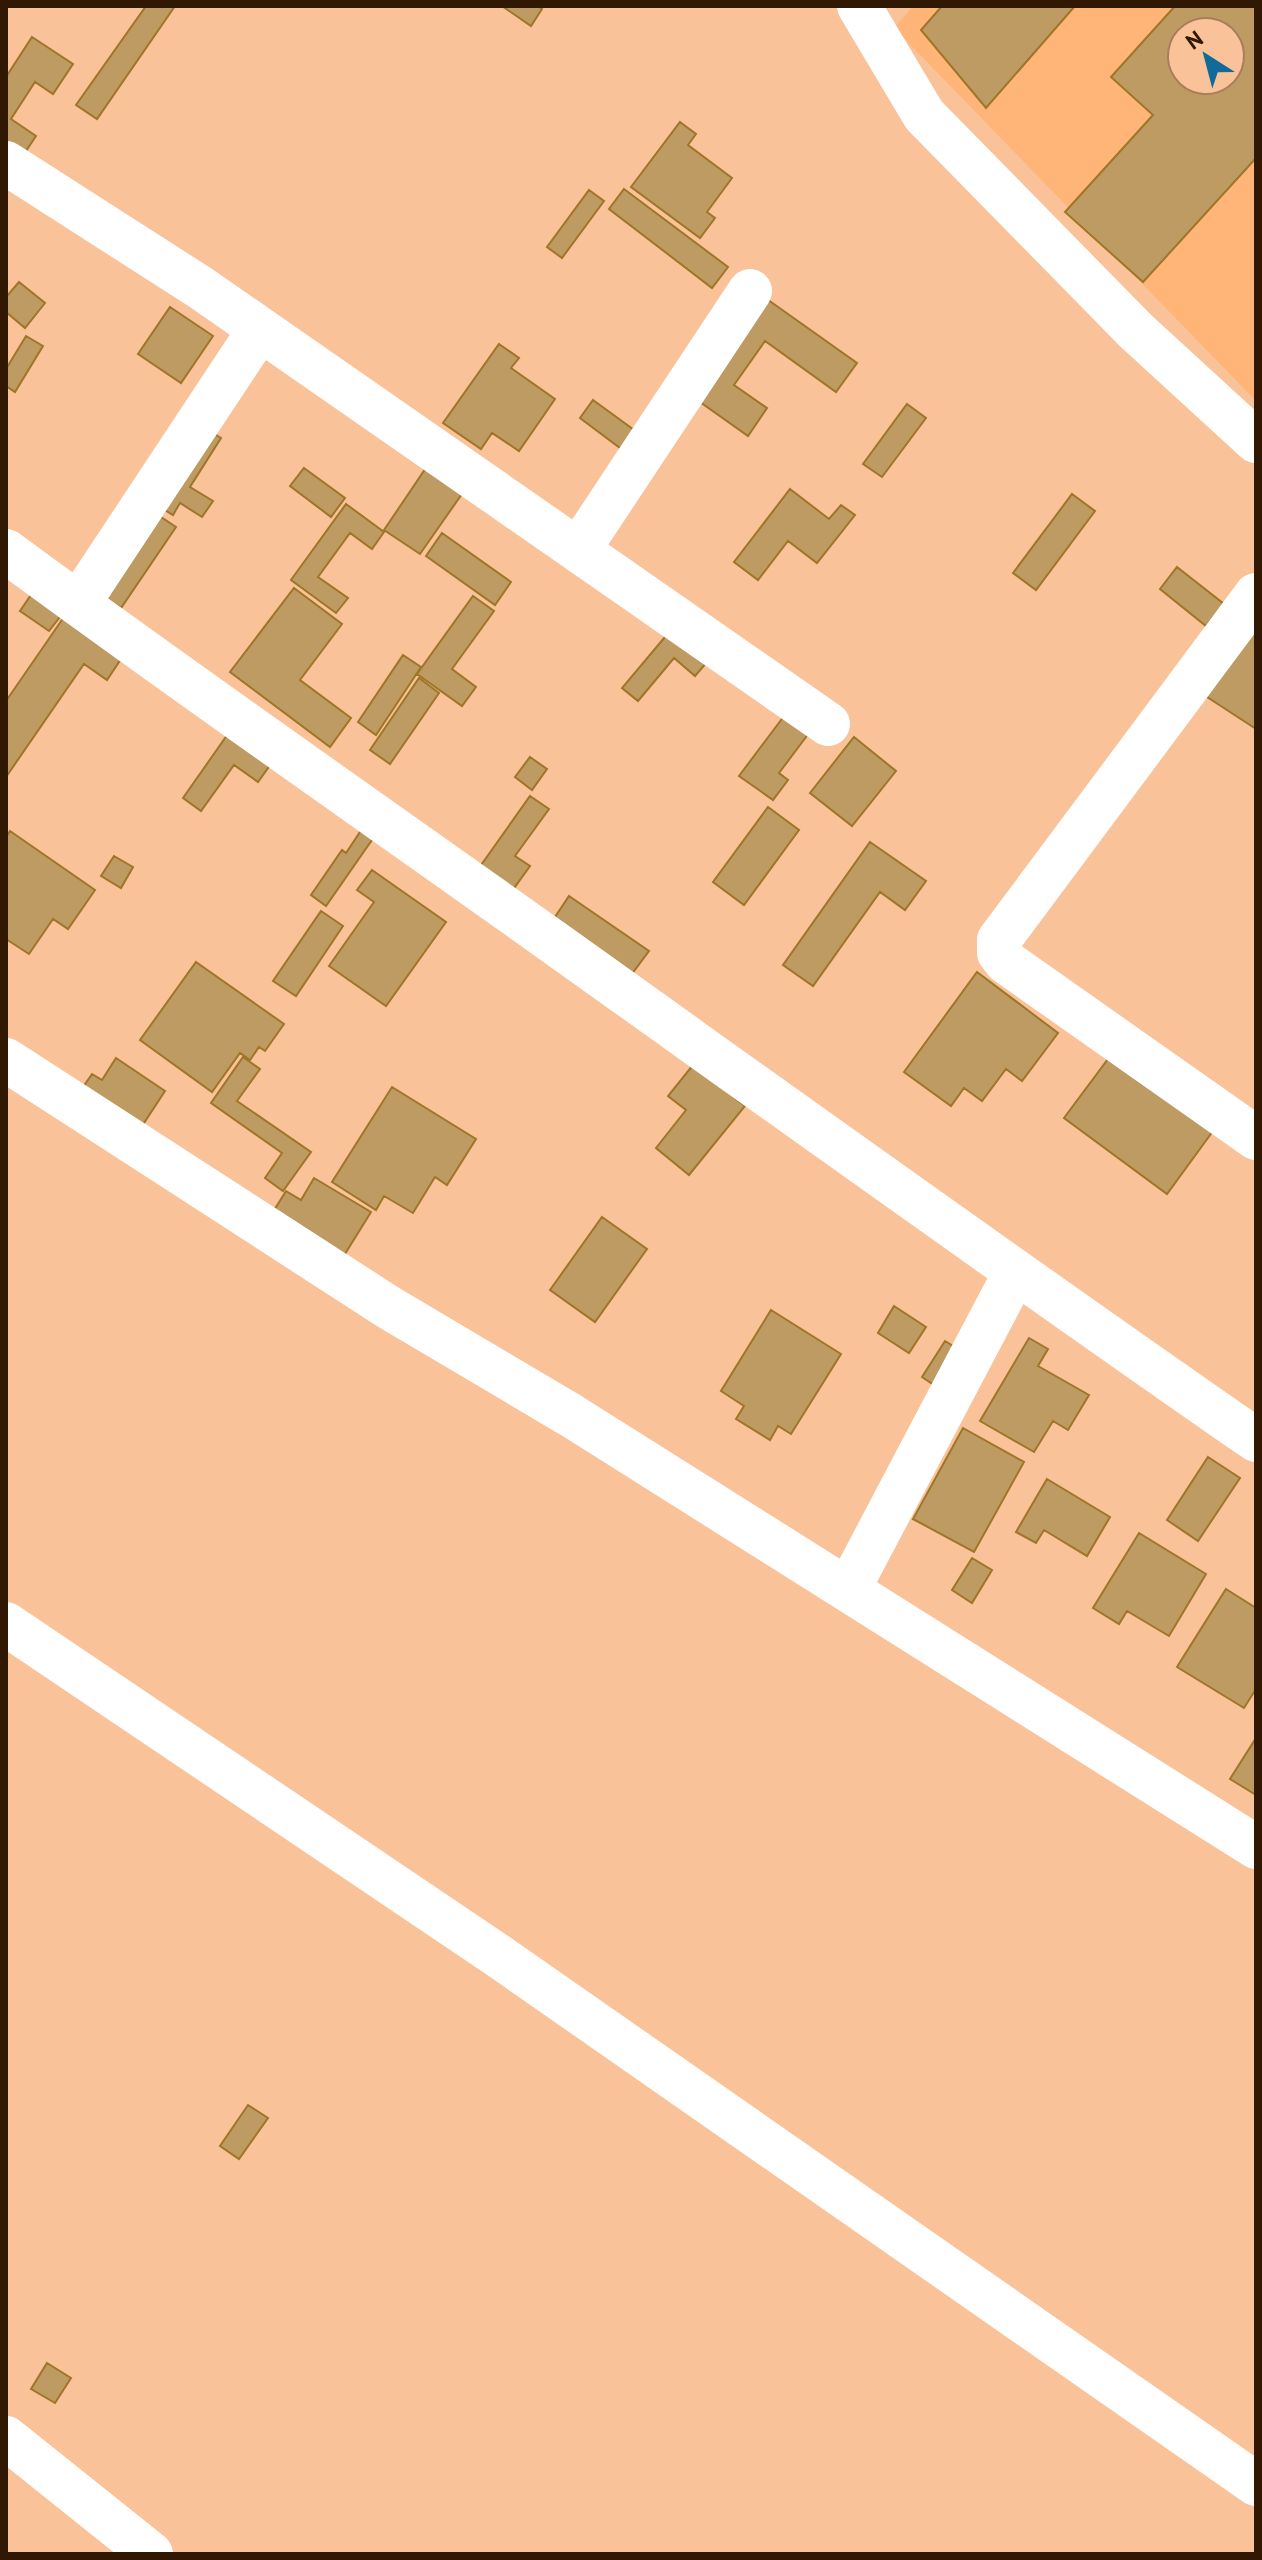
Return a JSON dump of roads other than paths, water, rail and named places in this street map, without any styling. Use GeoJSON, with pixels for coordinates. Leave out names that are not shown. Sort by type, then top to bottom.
{"type":"FeatureCollection","features":[{"type":"Feature","properties":{"kind":"street"},"geometry":{"type":"LineString","coordinates":[[859,6],[924,115],[1136,331],[1256,441]]}},
{"type":"Feature","properties":{"kind":"street"},"geometry":{"type":"LineString","coordinates":[[6,163],[201,288],[828,724]]}},
{"type":"Feature","properties":{"kind":"street"},"geometry":{"type":"LineString","coordinates":[[579,549],[750,291]]}},
{"type":"Feature","properties":{"kind":"street"},"geometry":{"type":"LineString","coordinates":[[78,604],[260,329]]}},
{"type":"Feature","properties":{"kind":"street"},"geometry":{"type":"LineString","coordinates":[[6,551],[1015,1273],[1256,1440]]}},
{"type":"Feature","properties":{"kind":"street"},"geometry":{"type":"LineString","coordinates":[[1256,595],[999,940],[999,953],[1006,962],[1256,1138]]}},
{"type":"Feature","properties":{"kind":"street"},"geometry":{"type":"LineString","coordinates":[[6,1060],[388,1307],[572,1416],[1256,1847]]}},
{"type":"Feature","properties":{"kind":"street"},"geometry":{"type":"LineString","coordinates":[[848,1590],[1015,1273]]}},
{"type":"Feature","properties":{"kind":"street"},"geometry":{"type":"LineString","coordinates":[[6,1624],[497,1955],[1256,2484]]}},
{"type":"Feature","properties":{"kind":"street"},"geometry":{"type":"LineString","coordinates":[[6,2438],[151,2554]]}}]}
